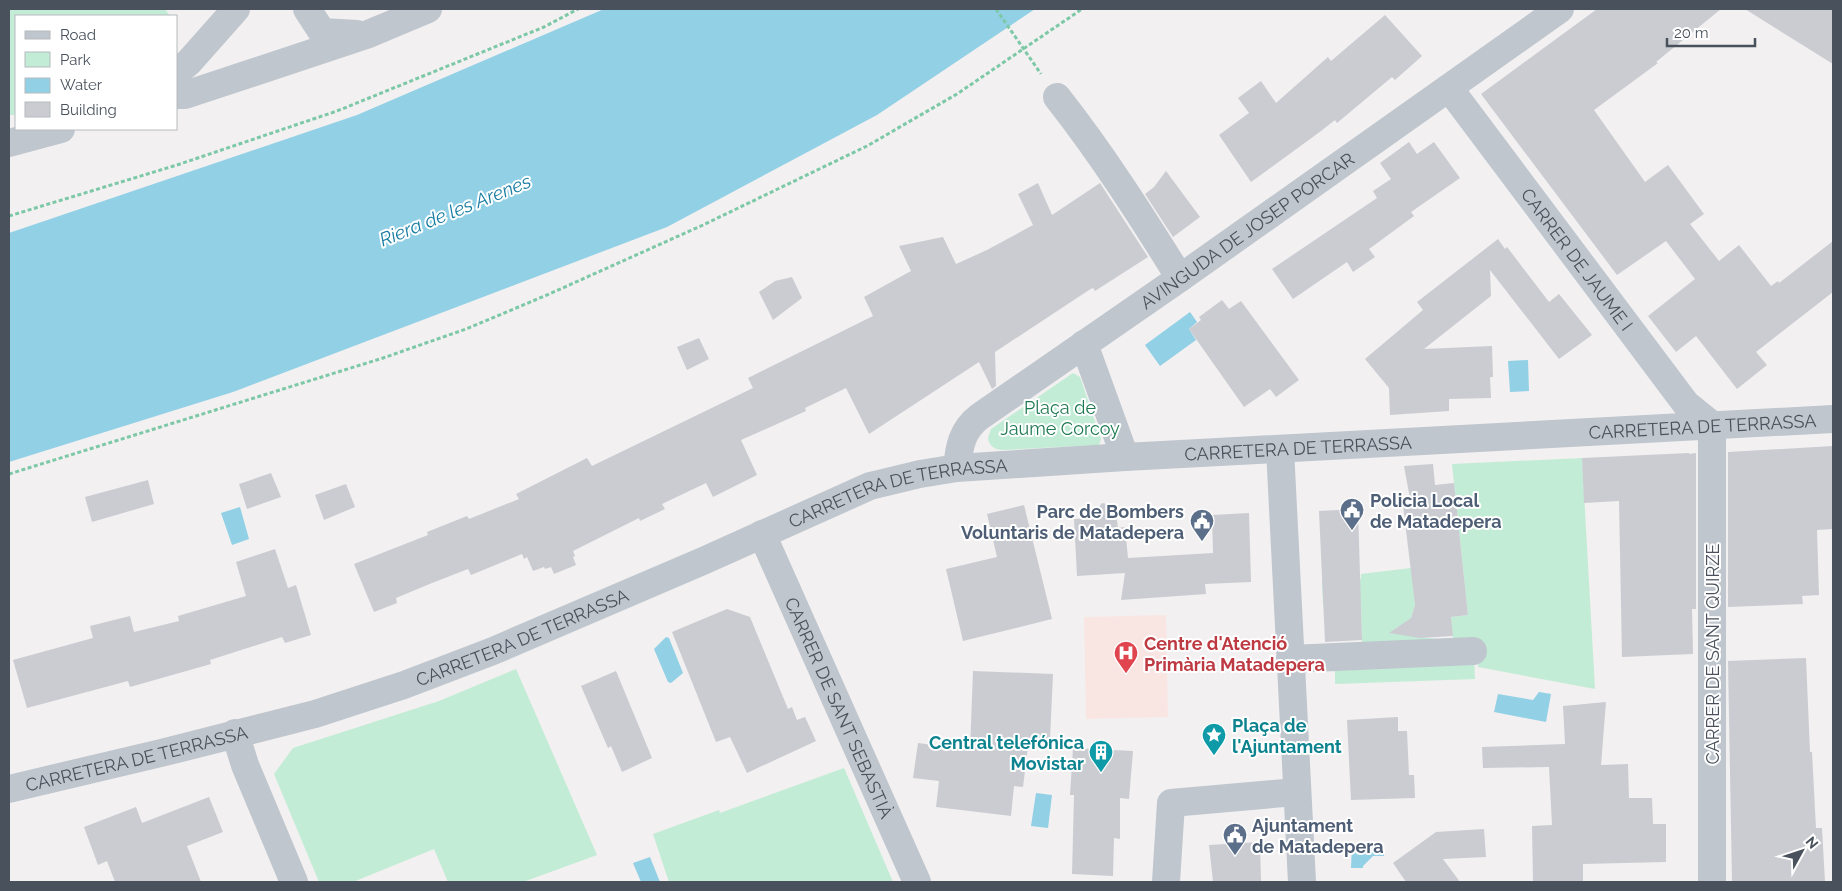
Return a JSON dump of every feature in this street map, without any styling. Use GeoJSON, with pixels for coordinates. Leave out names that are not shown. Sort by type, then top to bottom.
{"type":"FeatureCollection","features":[{"type":"Feature","properties":{"kind":"street"},"geometry":{"type":"LineString","coordinates":[[178,71],[189,62],[236,9]]}},
{"type":"Feature","properties":{"kind":"street"},"geometry":{"type":"LineString","coordinates":[[307,9],[322,32],[366,35]]}},
{"type":"Feature","properties":{"kind":"street"},"geometry":{"type":"LineString","coordinates":[[178,95],[366,35],[428,9]]}},
{"type":"Feature","properties":{"kind":"street","name":"AVINGUDA DE JOSEP PORCAR"},"geometry":{"type":"LineString","coordinates":[[957,468],[959,448],[970,424],[1560,9]]}},
{"type":"Feature","properties":{"kind":"street","name":"CARRER DE JAUME I"},"geometry":{"type":"LineString","coordinates":[[1449,88],[1686,404],[1712,425]]}},
{"type":"Feature","properties":{"kind":"street"},"geometry":{"type":"LineString","coordinates":[[1057,97],[1091,143],[1180,278]]}},
{"type":"Feature","properties":{"kind":"street"},"geometry":{"type":"LineString","coordinates":[[9,143],[57,130]]}},
{"type":"Feature","properties":{"kind":"street"},"geometry":{"type":"LineString","coordinates":[[1084,344],[1125,456]]}},
{"type":"Feature","properties":{"kind":"street","name":"CARRETERA DE TERRASSA"},"geometry":{"type":"LineString","coordinates":[[9,789],[161,753],[323,711],[397,688],[450,668],[694,565],[870,486],[892,480],[957,468],[1125,456],[1833,420]]}},
{"type":"Feature","properties":{"kind":"street","name":"CARRER DE SANT QUIRZE"},"geometry":{"type":"LineString","coordinates":[[1712,425],[1712,882]]}},
{"type":"Feature","properties":{"kind":"street"},"geometry":{"type":"LineString","coordinates":[[1280,449],[1302,882]]}},
{"type":"Feature","properties":{"kind":"street","name":"CARRER DE SANT SEBASTIÀ"},"geometry":{"type":"LineString","coordinates":[[762,534],[917,882]]}},
{"type":"Feature","properties":{"kind":"street"},"geometry":{"type":"LineString","coordinates":[[1290,659],[1473,651]]}},
{"type":"Feature","properties":{"kind":"street"},"geometry":{"type":"LineString","coordinates":[[235,733],[245,765],[294,882]]}},
{"type":"Feature","properties":{"kind":"street"},"geometry":{"type":"LineString","coordinates":[[1166,882],[1171,803],[1296,792]]}},
{"type":"Feature","properties":{"kind":"path"},"geometry":{"type":"LineString","coordinates":[[9,216],[168,167],[337,110],[544,27],[578,9]]}},
{"type":"Feature","properties":{"kind":"path"},"geometry":{"type":"LineString","coordinates":[[996,9],[1023,50]]}},
{"type":"Feature","properties":{"kind":"path"},"geometry":{"type":"LineString","coordinates":[[9,474],[383,358],[466,329],[547,295],[703,225],[867,146],[957,94],[1082,9]]}},
{"type":"Feature","properties":{"kind":"shaded area","name":"Centre d'Atenció Primària Matadepera"},"geometry":{"type":"Polygon","coordinates":[[[1166,615],[1168,717],[1086,719],[1084,617],[1166,615]]]}},
{"type":"Feature","properties":{"kind":"green space"},"geometry":{"type":"Polygon","coordinates":[[[9,9],[165,9],[169,15],[15,15],[15,115],[9,115],[9,9]]]}},
{"type":"Feature","properties":{"kind":"green space","name":"Plaça de Jaume Corcoy"},"geometry":{"type":"Polygon","coordinates":[[[1073,373],[1080,377],[1101,439],[1099,445],[1003,450],[991,445],[988,438],[991,429],[1073,373]]]}},
{"type":"Feature","properties":{"kind":"green space"},"geometry":{"type":"Polygon","coordinates":[[[1582,458],[1595,689],[1478,667],[1478,656],[1362,654],[1361,603],[1323,604],[1322,581],[1361,579],[1361,574],[1411,568],[1415,605],[1411,618],[1390,633],[1453,641],[1451,617],[1468,615],[1452,464],[1582,458]]]}},
{"type":"Feature","properties":{"kind":"green space"},"geometry":{"type":"Polygon","coordinates":[[[1474,657],[1475,679],[1335,684],[1335,662],[1474,657]]]}},
{"type":"Feature","properties":{"kind":"green space"},"geometry":{"type":"Polygon","coordinates":[[[516,669],[597,855],[523,882],[448,882],[434,849],[353,882],[319,882],[274,774],[293,748],[439,701],[516,669]]]}},
{"type":"Feature","properties":{"kind":"green space"},"geometry":{"type":"Polygon","coordinates":[[[844,768],[893,882],[669,882],[653,834],[719,810],[720,813],[844,768]]]}},
{"type":"Feature","properties":{"kind":"water","name":"Riera de les Arenes"},"geometry":{"type":"Polygon","coordinates":[[[604,9],[1035,9],[877,115],[667,227],[233,392],[9,462],[9,233],[357,115],[604,9]]]}},
{"type":"Feature","properties":{"kind":"water"},"geometry":{"type":"Polygon","coordinates":[[[1190,312],[1197,322],[1189,329],[1196,340],[1160,366],[1145,345],[1190,312]]]}},
{"type":"Feature","properties":{"kind":"water"},"geometry":{"type":"Polygon","coordinates":[[[1528,360],[1529,391],[1510,392],[1508,361],[1528,360]]]}},
{"type":"Feature","properties":{"kind":"water"},"geometry":{"type":"Polygon","coordinates":[[[240,507],[249,539],[232,545],[221,513],[240,507]]]}},
{"type":"Feature","properties":{"kind":"water"},"geometry":{"type":"Polygon","coordinates":[[[666,637],[669,638],[683,673],[671,683],[668,682],[654,649],[666,637]]]}},
{"type":"Feature","properties":{"kind":"water"},"geometry":{"type":"Polygon","coordinates":[[[1539,692],[1551,694],[1546,722],[1494,712],[1498,694],[1533,700],[1539,692]]]}},
{"type":"Feature","properties":{"kind":"water"},"geometry":{"type":"Polygon","coordinates":[[[1036,793],[1052,795],[1048,828],[1031,826],[1036,793]]]}},
{"type":"Feature","properties":{"kind":"water"},"geometry":{"type":"Polygon","coordinates":[[[1384,845],[1384,856],[1373,856],[1363,868],[1351,868],[1352,846],[1384,845]]]}},
{"type":"Feature","properties":{"kind":"water"},"geometry":{"type":"Polygon","coordinates":[[[650,857],[660,882],[641,882],[633,863],[650,857]]]}},
{"type":"Feature","properties":{"kind":"building"},"geometry":{"type":"Polygon","coordinates":[[[1597,9],[1721,9],[1656,62],[1658,63],[1594,110],[1645,182],[1668,165],[1704,214],[1690,224],[1719,261],[1739,245],[1771,286],[1778,281],[1779,283],[1833,241],[1833,292],[1756,352],[1767,365],[1737,389],[1696,336],[1676,352],[1648,316],[1695,279],[1666,241],[1617,275],[1481,94],[1597,9]]]}},
{"type":"Feature","properties":{"kind":"building"},"geometry":{"type":"Polygon","coordinates":[[[1745,9],[1833,9],[1833,64],[1745,9]]]}},
{"type":"Feature","properties":{"kind":"building"},"geometry":{"type":"Polygon","coordinates":[[[1385,15],[1422,56],[1395,80],[1392,77],[1337,123],[1335,120],[1251,182],[1219,135],[1249,113],[1238,98],[1261,81],[1276,103],[1328,57],[1331,61],[1385,15]]]}},
{"type":"Feature","properties":{"kind":"building"},"geometry":{"type":"Polygon","coordinates":[[[1409,142],[1417,154],[1434,142],[1460,178],[1411,212],[1414,216],[1369,249],[1375,257],[1353,272],[1347,262],[1293,299],[1272,269],[1377,198],[1373,191],[1391,179],[1380,163],[1409,142]]]}},
{"type":"Feature","properties":{"kind":"building"},"geometry":{"type":"Polygon","coordinates":[[[1166,171],[1200,217],[1173,237],[1145,194],[1154,187],[1166,171]]]}},
{"type":"Feature","properties":{"kind":"building"},"geometry":{"type":"Polygon","coordinates":[[[1038,183],[1052,215],[1100,183],[1148,257],[1095,291],[1093,288],[1089,290],[995,352],[996,386],[992,389],[979,362],[869,434],[846,388],[805,408],[806,411],[741,440],[757,475],[713,497],[706,483],[662,504],[665,509],[640,521],[639,518],[573,551],[576,565],[554,574],[551,567],[545,569],[544,567],[533,571],[527,557],[524,559],[522,554],[471,575],[468,569],[432,583],[396,598],[397,603],[374,612],[354,564],[428,535],[427,532],[467,516],[469,519],[519,499],[516,494],[587,458],[592,466],[753,388],[748,378],[873,316],[864,297],[911,271],[899,246],[943,237],[956,264],[987,250],[1033,225],[1018,194],[1038,183]]]}},
{"type":"Feature","properties":{"kind":"building"},"geometry":{"type":"Polygon","coordinates":[[[1498,239],[1505,249],[1507,247],[1549,302],[1559,294],[1592,335],[1559,359],[1490,270],[1491,296],[1424,349],[1492,346],[1493,377],[1490,377],[1491,398],[1449,399],[1449,411],[1390,415],[1389,388],[1365,359],[1423,310],[1417,302],[1498,239]]]}},
{"type":"Feature","properties":{"kind":"building"},"geometry":{"type":"Polygon","coordinates":[[[792,277],[802,298],[773,320],[759,292],[775,281],[792,277]]]}},
{"type":"Feature","properties":{"kind":"building"},"geometry":{"type":"Polygon","coordinates":[[[1222,300],[1229,309],[1241,301],[1299,380],[1276,397],[1270,389],[1244,407],[1189,329],[1201,320],[1199,317],[1222,300]]]}},
{"type":"Feature","properties":{"kind":"building"},"geometry":{"type":"Polygon","coordinates":[[[699,338],[709,359],[687,370],[677,347],[699,338]]]}},
{"type":"Feature","properties":{"kind":"building"},"geometry":{"type":"Polygon","coordinates":[[[1833,446],[1833,529],[1817,530],[1819,595],[1802,596],[1803,604],[1728,607],[1728,452],[1833,446]]]}},
{"type":"Feature","properties":{"kind":"building"},"geometry":{"type":"Polygon","coordinates":[[[1696,453],[1696,609],[1692,609],[1693,654],[1622,657],[1619,501],[1584,503],[1582,458],[1696,453]]]}},
{"type":"Feature","properties":{"kind":"building"},"geometry":{"type":"Polygon","coordinates":[[[1433,464],[1435,485],[1454,483],[1468,615],[1451,617],[1453,636],[1419,638],[1389,633],[1411,618],[1415,605],[1403,505],[1411,504],[1404,466],[1433,464]]]}},
{"type":"Feature","properties":{"kind":"building"},"geometry":{"type":"Polygon","coordinates":[[[271,473],[281,497],[247,509],[239,484],[271,473]]]}},
{"type":"Feature","properties":{"kind":"building"},"geometry":{"type":"Polygon","coordinates":[[[148,480],[154,504],[92,522],[85,497],[148,480]]]}},
{"type":"Feature","properties":{"kind":"building"},"geometry":{"type":"Polygon","coordinates":[[[346,484],[355,507],[324,520],[315,495],[346,484]]]}},
{"type":"Feature","properties":{"kind":"building"},"geometry":{"type":"Polygon","coordinates":[[[1102,503],[1115,506],[1118,528],[1125,527],[1128,558],[1213,553],[1212,515],[1249,513],[1251,582],[1205,584],[1206,594],[1121,600],[1125,573],[1077,576],[1074,519],[1091,518],[1102,503]]]}},
{"type":"Feature","properties":{"kind":"building"},"geometry":{"type":"Polygon","coordinates":[[[1024,505],[1052,619],[963,641],[946,569],[997,557],[987,514],[1024,505]]]}},
{"type":"Feature","properties":{"kind":"building"},"geometry":{"type":"Polygon","coordinates":[[[1358,509],[1362,640],[1325,642],[1319,511],[1358,509]]]}},
{"type":"Feature","properties":{"kind":"building"},"geometry":{"type":"Polygon","coordinates":[[[275,549],[288,588],[296,585],[311,635],[285,643],[282,637],[210,660],[211,664],[130,687],[128,681],[27,708],[13,660],[93,638],[90,626],[130,616],[134,632],[179,621],[178,616],[246,596],[236,562],[275,549]]]}},
{"type":"Feature","properties":{"kind":"building"},"geometry":{"type":"Polygon","coordinates":[[[727,609],[750,617],[788,709],[792,707],[797,720],[805,717],[816,741],[747,773],[730,737],[716,742],[672,632],[727,609]]]}},
{"type":"Feature","properties":{"kind":"building"},"geometry":{"type":"Polygon","coordinates":[[[1806,658],[1810,752],[1812,752],[1816,828],[1822,828],[1825,882],[1732,882],[1728,661],[1806,658]]]}},
{"type":"Feature","properties":{"kind":"building"},"geometry":{"type":"Polygon","coordinates":[[[616,671],[652,758],[622,772],[611,746],[608,748],[581,686],[616,671]]]}},
{"type":"Feature","properties":{"kind":"building"},"geometry":{"type":"Polygon","coordinates":[[[973,671],[1053,674],[1050,739],[1029,738],[1023,787],[1014,786],[1011,816],[936,807],[939,781],[913,778],[918,743],[970,750],[973,671]]]}},
{"type":"Feature","properties":{"kind":"building"},"geometry":{"type":"Polygon","coordinates":[[[1606,702],[1601,765],[1628,764],[1629,798],[1652,798],[1653,824],[1666,824],[1666,862],[1583,864],[1583,882],[1533,882],[1532,826],[1552,825],[1549,767],[1483,768],[1482,747],[1565,744],[1563,706],[1606,702]]]}},
{"type":"Feature","properties":{"kind":"building"},"geometry":{"type":"Polygon","coordinates":[[[1398,717],[1398,731],[1407,731],[1409,775],[1414,775],[1415,798],[1351,800],[1347,720],[1398,717]]]}},
{"type":"Feature","properties":{"kind":"building"},"geometry":{"type":"Polygon","coordinates":[[[1073,748],[1133,751],[1129,799],[1120,798],[1120,839],[1114,838],[1113,876],[1072,874],[1074,795],[1070,795],[1073,748]]]}},
{"type":"Feature","properties":{"kind":"building"},"geometry":{"type":"Polygon","coordinates":[[[209,797],[223,832],[187,846],[201,882],[115,882],[107,861],[98,865],[84,827],[136,807],[142,823],[209,797]]]}},
{"type":"Feature","properties":{"kind":"building"},"geometry":{"type":"Polygon","coordinates":[[[1484,829],[1486,857],[1443,859],[1460,882],[1406,882],[1393,863],[1436,832],[1484,829]]]}},
{"type":"Feature","properties":{"kind":"building","name":"Ajuntament de Matadepera"},"geometry":{"type":"Polygon","coordinates":[[[1260,842],[1261,882],[1213,882],[1209,845],[1260,842]]]}},
{"type":"Feature","properties":{"kind":"place","name":"Policia Local de Matadepera"},"geometry":{"type":"Point","coordinates":[1352,531]}},
{"type":"Feature","properties":{"kind":"place","name":"Parc de Bombers Voluntaris de Matadepera"},"geometry":{"type":"Point","coordinates":[1202,542]}},
{"type":"Feature","properties":{"kind":"place","name":"Centre d'Atenció Primària Matadepera"},"geometry":{"type":"Point","coordinates":[1126,674]}},
{"type":"Feature","properties":{"kind":"place","name":"Plaça de l'Ajuntament"},"geometry":{"type":"Point","coordinates":[1214,756]}},
{"type":"Feature","properties":{"kind":"place","name":"Central telefónica Movistar"},"geometry":{"type":"Point","coordinates":[1101,773]}},
{"type":"Feature","properties":{"kind":"place","name":"Ajuntament de Matadepera"},"geometry":{"type":"Point","coordinates":[1235,856]}}]}
